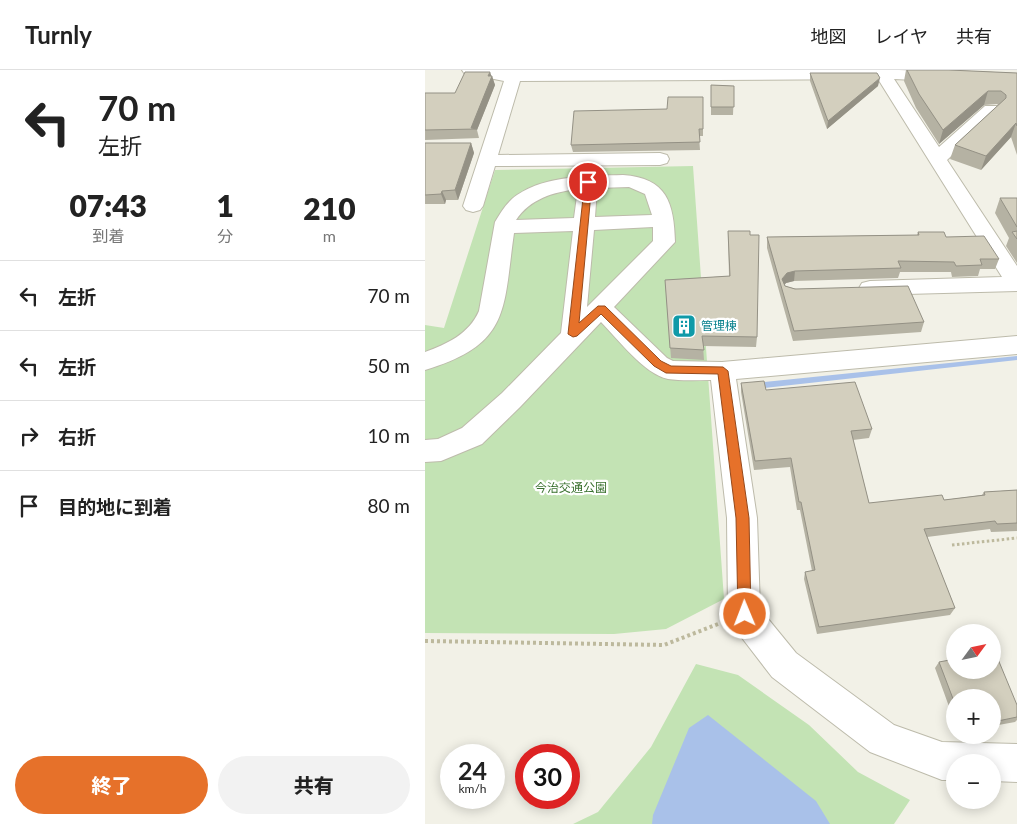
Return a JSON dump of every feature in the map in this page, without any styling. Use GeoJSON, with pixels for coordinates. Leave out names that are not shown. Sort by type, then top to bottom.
{"type":"FeatureCollection","features":[{"type":"Feature","properties":{"kind":"street"},"geometry":{"type":"LineString","coordinates":[[470,70],[513,76],[881,72],[1017,80]]}},
{"type":"Feature","properties":{"kind":"street"},"geometry":{"type":"LineString","coordinates":[[881,72],[1017,283]]}},
{"type":"Feature","properties":{"kind":"street"},"geometry":{"type":"LineString","coordinates":[[473,206],[513,76]]}},
{"type":"Feature","properties":{"kind":"street"},"geometry":{"type":"LineString","coordinates":[[937,159],[991,110]]}},
{"type":"Feature","properties":{"kind":"street"},"geometry":{"type":"LineString","coordinates":[[473,146],[489,154],[661,159]]}},
{"type":"Feature","properties":{"kind":"street"},"geometry":{"type":"LineString","coordinates":[[425,361],[451,352],[467,342],[487,324],[508,216],[524,200],[536,192],[567,183],[633,181],[651,189],[659,199],[664,242],[511,400],[472,436],[441,450],[425,451]]}},
{"type":"Feature","properties":{"kind":"street"},"geometry":{"type":"LineString","coordinates":[[573,334],[588,182]]}},
{"type":"Feature","properties":{"kind":"street"},"geometry":{"type":"LineString","coordinates":[[505,227],[662,221]]}},
{"type":"Feature","properties":{"kind":"street"},"geometry":{"type":"LineString","coordinates":[[852,288],[1017,283]]}},
{"type":"Feature","properties":{"kind":"street"},"geometry":{"type":"LineString","coordinates":[[601,308],[658,364],[669,370],[723,371],[1017,345]]}},
{"type":"Feature","properties":{"kind":"street"},"geometry":{"type":"LineString","coordinates":[[723,371],[743,518],[745,614],[784,665],[883,739],[942,761],[1017,763]]}},
{"type":"Feature","properties":{"kind":"path"},"geometry":{"type":"LineString","coordinates":[[952,545],[1017,538]]}},
{"type":"Feature","properties":{"kind":"path"},"geometry":{"type":"LineString","coordinates":[[425,641],[664,645],[745,614]]}},
{"type":"Feature","properties":{"kind":"green space","name":"今治交通公園"},"geometry":{"type":"Polygon","coordinates":[[[693,166],[724,599],[666,629],[614,634],[425,633],[425,325],[444,328],[495,170],[693,166]]]}},
{"type":"Feature","properties":{"kind":"green space"},"geometry":{"type":"Polygon","coordinates":[[[696,664],[738,675],[809,725],[858,772],[910,800],[894,824],[573,824],[598,812],[651,747],[696,664]]]}},
{"type":"Feature","properties":{"kind":"water"},"geometry":{"type":"Polygon","coordinates":[[[708,715],[816,801],[830,824],[652,824],[653,815],[689,728],[708,715]]]}},
{"type":"Feature","properties":{"kind":"building"},"geometry":{"type":"Polygon","coordinates":[[[907,70],[1017,73],[1017,126],[1016,123],[986,156],[955,145],[1006,98],[1006,95],[1001,91],[988,91],[943,130],[919,94],[907,70]]]}},
{"type":"Feature","properties":{"kind":"building"},"geometry":{"type":"Polygon","coordinates":[[[465,72],[490,72],[488,76],[492,76],[471,128],[477,129],[425,130],[425,93],[455,93],[465,72]]]}},
{"type":"Feature","properties":{"kind":"building"},"geometry":{"type":"Polygon","coordinates":[[[810,73],[877,73],[880,78],[828,121],[810,73]]]}},
{"type":"Feature","properties":{"kind":"building"},"geometry":{"type":"Polygon","coordinates":[[[711,85],[734,86],[734,107],[711,107],[711,85]]]}},
{"type":"Feature","properties":{"kind":"building"},"geometry":{"type":"Polygon","coordinates":[[[668,97],[703,97],[703,129],[699,129],[700,142],[571,145],[574,111],[667,109],[668,97]]]}},
{"type":"Feature","properties":{"kind":"building"},"geometry":{"type":"Polygon","coordinates":[[[425,143],[471,143],[455,190],[442,191],[441,194],[425,195],[425,143]]]}},
{"type":"Feature","properties":{"kind":"building"},"geometry":{"type":"Polygon","coordinates":[[[1000,198],[1017,198],[1017,227],[1000,198]]]}},
{"type":"Feature","properties":{"kind":"building"},"geometry":{"type":"Polygon","coordinates":[[[728,231],[750,231],[750,235],[759,235],[757,337],[702,336],[704,350],[670,348],[665,280],[730,276],[728,231]]]}},
{"type":"Feature","properties":{"kind":"building"},"geometry":{"type":"Polygon","coordinates":[[[1017,231],[1017,239],[1012,232],[1017,231]]]}},
{"type":"Feature","properties":{"kind":"building"},"geometry":{"type":"Polygon","coordinates":[[[918,232],[944,232],[946,237],[984,236],[999,259],[980,259],[982,265],[956,266],[954,262],[898,261],[901,268],[795,271],[787,273],[782,279],[785,286],[795,289],[908,286],[924,322],[794,331],[767,237],[919,235],[918,232]]]}},
{"type":"Feature","properties":{"kind":"building"},"geometry":{"type":"Polygon","coordinates":[[[764,381],[766,390],[855,382],[872,429],[851,431],[869,503],[942,495],[944,500],[985,495],[984,492],[1017,490],[1017,523],[997,524],[995,521],[924,529],[955,608],[819,627],[805,572],[815,570],[791,458],[755,461],[741,383],[764,381]]]}},
{"type":"Feature","properties":{"kind":"building"},"geometry":{"type":"Polygon","coordinates":[[[946,661],[946,679],[1001,679],[1001,666],[1017,705],[1017,717],[1001,720],[1001,689],[949,689],[939,662],[946,661]]]}},
{"type":"Feature","properties":{"kind":"waterway"},"geometry":{"type":"LineString","coordinates":[[755,386],[1017,358]]}},
{"type":"Feature","properties":{"kind":"place","name":"管理棟"},"geometry":{"type":"Point","coordinates":[684,326]}},
{"type":"Feature","properties":{"kind":"route"},"geometry":{"type":"LineString","coordinates":[[588,182],[573,334],[601,308],[658,364],[669,370],[723,371],[743,518],[745,614]]}}]}
